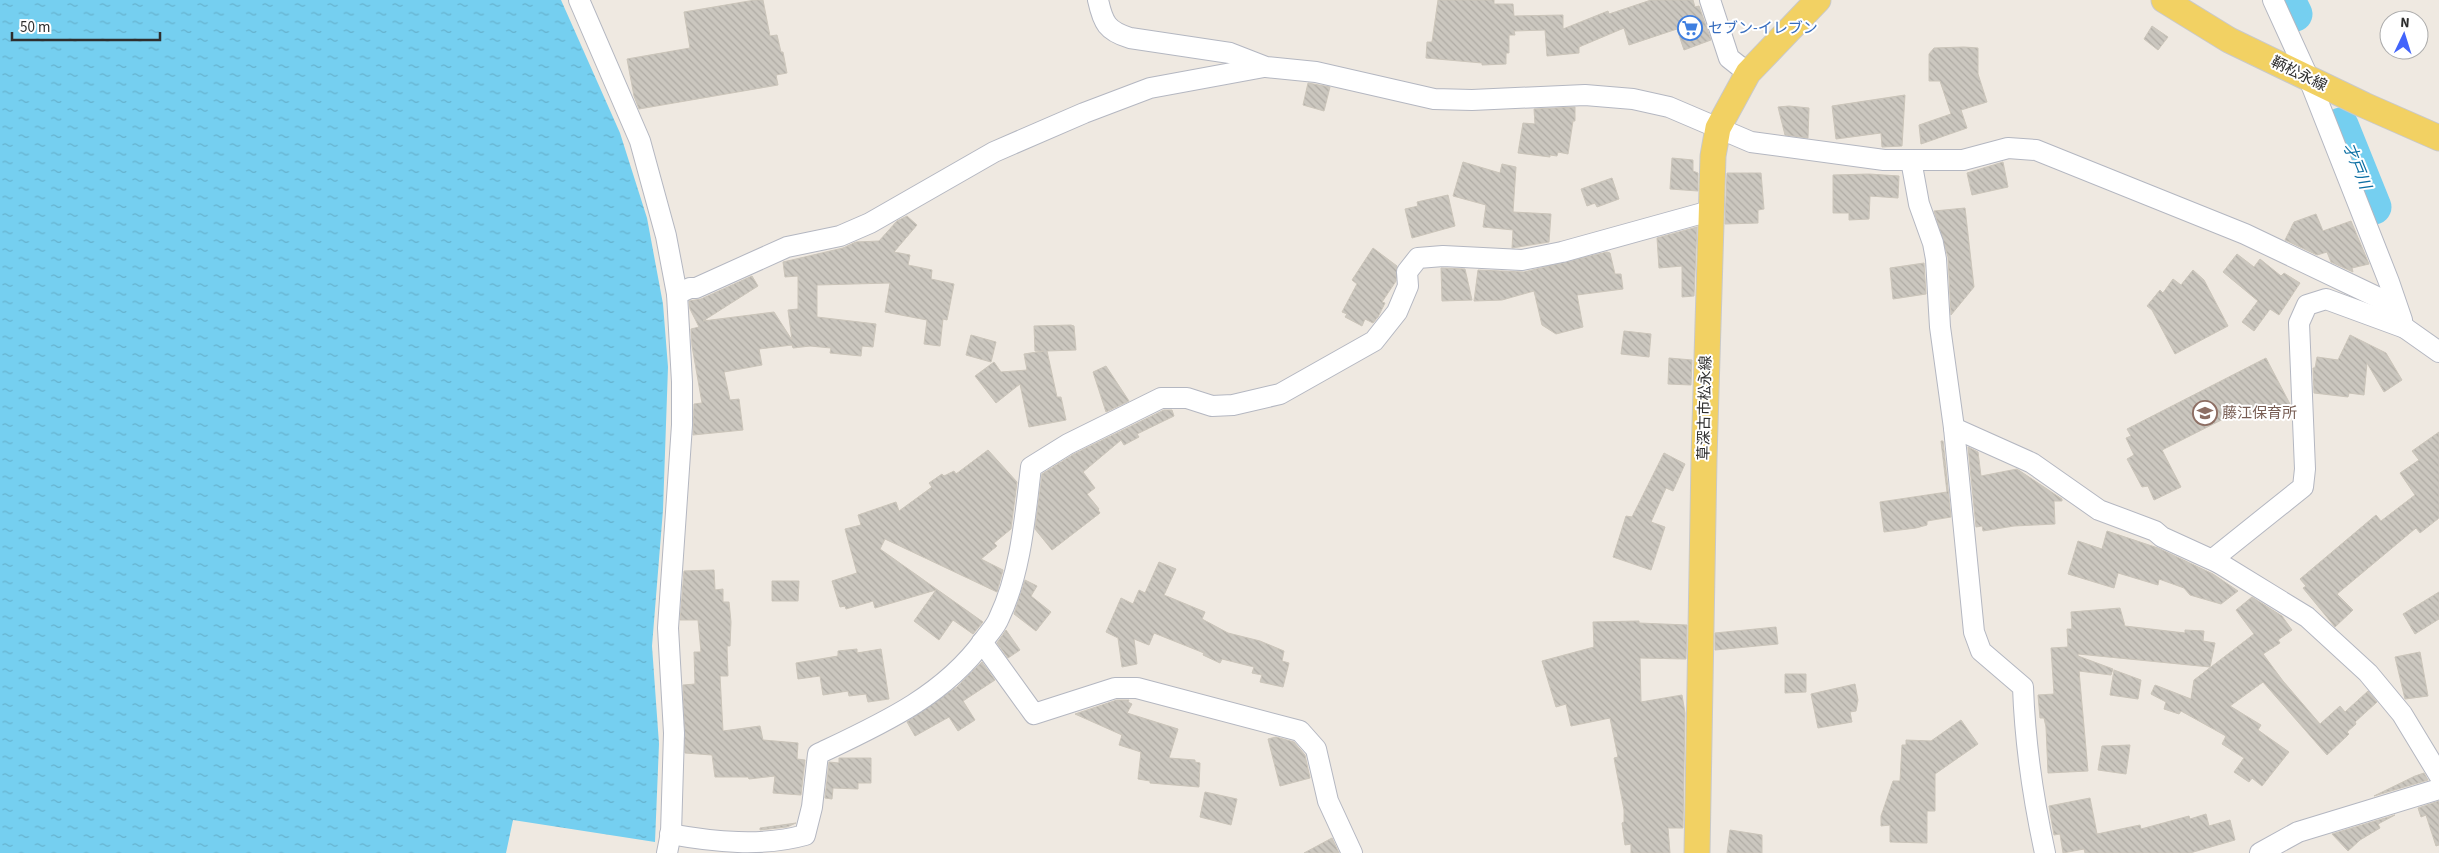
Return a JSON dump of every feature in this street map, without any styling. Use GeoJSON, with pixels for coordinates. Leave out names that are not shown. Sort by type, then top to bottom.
{"type":"FeatureCollection","features":[{"type":"Feature","properties":{"kind":"main road","name":"草深古市松永線"},"geometry":{"type":"LineString","coordinates":[[1697,853],[1710,211],[1713,156],[1718,128],[1748,73],[1818,0]]}},
{"type":"Feature","properties":{"kind":"main road","name":"鞆松永線"},"geometry":{"type":"LineString","coordinates":[[2164,0],[2229,40],[2309,79],[2439,138]]}},
{"type":"Feature","properties":{"kind":"street"},"geometry":{"type":"LineString","coordinates":[[579,0],[640,141],[666,236],[677,294],[682,382],[682,425],[668,628],[674,733],[669,844],[790,839],[805,835],[812,807],[818,754],[885,722],[933,692],[966,663],[999,620],[1012,584],[1023,534],[1031,467],[1068,444],[1161,398],[1187,398],[1212,406],[1233,405],[1280,394],[1374,341],[1396,312],[1408,286],[1408,272],[1418,258],[1443,256],[1522,260],[1562,252],[1710,211]]}},
{"type":"Feature","properties":{"kind":"street"},"geometry":{"type":"LineString","coordinates":[[1098,0],[1107,27],[1116,34],[1130,38],[1230,53],[1266,66],[1316,72],[1434,99],[1472,100],[1585,96],[1632,99],[1668,108],[1751,142],[1884,160],[1963,160],[2008,148],[2036,150],[2245,234],[2379,298],[2404,328]]}},
{"type":"Feature","properties":{"kind":"street"},"geometry":{"type":"LineString","coordinates":[[1710,0],[1729,58],[1748,73]]}},
{"type":"Feature","properties":{"kind":"street"},"geometry":{"type":"LineString","coordinates":[[2273,0],[2309,79],[2389,282],[2404,328]]}},
{"type":"Feature","properties":{"kind":"street"},"geometry":{"type":"LineString","coordinates":[[677,294],[690,288],[696,288],[787,247],[840,236],[870,223],[994,152],[1084,113],[1150,88],[1266,66]]}},
{"type":"Feature","properties":{"kind":"street"},"geometry":{"type":"LineString","coordinates":[[1912,160],[1920,204],[1933,242],[1936,259],[1940,328],[1954,428],[1974,632],[1981,651],[2023,688],[2024,732],[2036,810],[2045,853]]}},
{"type":"Feature","properties":{"kind":"street"},"geometry":{"type":"LineString","coordinates":[[2219,563],[2214,559],[2303,487],[2305,469],[2299,323],[2307,305],[2326,299],[2404,328],[2439,352]]}},
{"type":"Feature","properties":{"kind":"street"},"geometry":{"type":"LineString","coordinates":[[1954,428],[2032,463],[2099,510],[2155,531],[2162,537],[2219,563],[2307,617],[2368,673],[2402,714],[2439,775]]}},
{"type":"Feature","properties":{"kind":"street"},"geometry":{"type":"LineString","coordinates":[[982,642],[1034,714],[1115,688],[1138,688],[1300,731],[1316,749],[1328,801],[1352,853]]}},
{"type":"Feature","properties":{"kind":"street"},"geometry":{"type":"LineString","coordinates":[[2260,853],[2298,832],[2439,789]]}},
{"type":"Feature","properties":{"kind":"water"},"geometry":{"type":"Polygon","coordinates":[[[0,0],[561,0],[620,133],[647,218],[663,304],[668,367],[663,510],[652,646],[659,744],[655,842],[513,820],[506,853],[0,853],[0,0]]]}},
{"type":"Feature","properties":{"kind":"building"},"geometry":{"type":"Polygon","coordinates":[[[763,0],[770,36],[777,35],[781,52],[783,52],[787,73],[776,75],[778,85],[639,109],[634,96],[627,59],[690,48],[684,12],[763,0]]]}},
{"type":"Feature","properties":{"kind":"building"},"geometry":{"type":"Polygon","coordinates":[[[1438,0],[1494,0],[1494,4],[1513,4],[1514,16],[1563,15],[1563,29],[1608,11],[1609,14],[1651,0],[1693,0],[1695,7],[1699,6],[1711,40],[1684,50],[1677,29],[1629,45],[1624,28],[1579,47],[1579,53],[1547,56],[1545,30],[1514,31],[1515,35],[1509,35],[1509,53],[1506,53],[1506,64],[1482,65],[1482,63],[1426,58],[1427,42],[1432,42],[1438,0]]]}},
{"type":"Feature","properties":{"kind":"building"},"geometry":{"type":"Polygon","coordinates":[[[2152,26],[2168,37],[2158,50],[2144,39],[2152,26]]]}},
{"type":"Feature","properties":{"kind":"building"},"geometry":{"type":"Polygon","coordinates":[[[1934,48],[1978,48],[1978,74],[1987,102],[1961,110],[1967,128],[1921,144],[1919,125],[1951,114],[1940,81],[1929,81],[1929,54],[1934,48]]]}},
{"type":"Feature","properties":{"kind":"building"},"geometry":{"type":"Polygon","coordinates":[[[1308,83],[1330,87],[1324,111],[1303,105],[1308,83]]]}},
{"type":"Feature","properties":{"kind":"building"},"geometry":{"type":"Polygon","coordinates":[[[1905,95],[1902,146],[1882,147],[1881,133],[1836,139],[1832,106],[1905,95]]]}},
{"type":"Feature","properties":{"kind":"building"},"geometry":{"type":"Polygon","coordinates":[[[1575,107],[1575,121],[1573,121],[1568,154],[1558,152],[1557,156],[1550,155],[1550,157],[1518,153],[1523,123],[1535,124],[1534,109],[1575,107]]]}},
{"type":"Feature","properties":{"kind":"building"},"geometry":{"type":"Polygon","coordinates":[[[1778,107],[1809,108],[1808,138],[1785,135],[1778,107]]]}},
{"type":"Feature","properties":{"kind":"building"},"geometry":{"type":"Polygon","coordinates":[[[1672,158],[1693,160],[1693,171],[1698,173],[1698,191],[1670,189],[1672,158]]]}},
{"type":"Feature","properties":{"kind":"building"},"geometry":{"type":"Polygon","coordinates":[[[1463,162],[1500,173],[1502,164],[1516,167],[1513,212],[1551,214],[1549,242],[1512,248],[1513,230],[1483,227],[1486,205],[1453,196],[1463,162]]]}},
{"type":"Feature","properties":{"kind":"building"},"geometry":{"type":"Polygon","coordinates":[[[2003,162],[2008,187],[1972,195],[1967,173],[2003,162]]]}},
{"type":"Feature","properties":{"kind":"building"},"geometry":{"type":"Polygon","coordinates":[[[1727,173],[1761,173],[1764,209],[1758,210],[1758,223],[1725,224],[1727,173]]]}},
{"type":"Feature","properties":{"kind":"building"},"geometry":{"type":"Polygon","coordinates":[[[1869,174],[1899,176],[1898,198],[1870,196],[1869,219],[1849,220],[1849,213],[1833,213],[1833,175],[1869,174]]]}},
{"type":"Feature","properties":{"kind":"building"},"geometry":{"type":"Polygon","coordinates":[[[1612,178],[1619,199],[1597,207],[1595,203],[1587,206],[1581,189],[1612,178]]]}},
{"type":"Feature","properties":{"kind":"building"},"geometry":{"type":"Polygon","coordinates":[[[1448,195],[1455,226],[1412,238],[1405,209],[1418,206],[1417,202],[1448,195]]]}},
{"type":"Feature","properties":{"kind":"building"},"geometry":{"type":"Polygon","coordinates":[[[1965,208],[1974,287],[1951,315],[1948,257],[1934,211],[1965,208]]]}},
{"type":"Feature","properties":{"kind":"building"},"geometry":{"type":"Polygon","coordinates":[[[2316,214],[2323,231],[2351,221],[2369,264],[2352,268],[2353,272],[2331,262],[2327,252],[2317,255],[2285,240],[2294,222],[2316,214]]]}},
{"type":"Feature","properties":{"kind":"building"},"geometry":{"type":"Polygon","coordinates":[[[907,216],[917,225],[894,252],[910,255],[908,265],[932,270],[931,279],[954,284],[947,320],[943,319],[940,346],[924,344],[927,320],[885,312],[890,283],[817,285],[817,317],[876,324],[873,347],[862,346],[861,356],[830,353],[831,348],[810,346],[793,348],[792,345],[759,349],[762,365],[724,372],[730,400],[739,399],[743,430],[693,435],[694,404],[702,403],[692,346],[691,329],[699,327],[690,309],[689,301],[701,299],[752,276],[758,286],[703,321],[774,312],[792,340],[788,310],[798,309],[798,276],[785,277],[783,262],[843,248],[856,242],[879,241],[897,221],[907,216]]]}},
{"type":"Feature","properties":{"kind":"building"},"geometry":{"type":"Polygon","coordinates":[[[1697,227],[1694,296],[1682,297],[1682,266],[1659,268],[1657,238],[1697,227]]]}},
{"type":"Feature","properties":{"kind":"building"},"geometry":{"type":"Polygon","coordinates":[[[1373,248],[1397,266],[1396,281],[1382,302],[1385,303],[1378,317],[1373,323],[1365,319],[1362,326],[1345,317],[1347,314],[1342,312],[1357,284],[1352,280],[1373,248]]]}},
{"type":"Feature","properties":{"kind":"building"},"geometry":{"type":"Polygon","coordinates":[[[1607,252],[1610,253],[1615,274],[1621,274],[1623,289],[1577,295],[1583,327],[1556,334],[1542,325],[1534,291],[1502,300],[1474,301],[1478,270],[1524,272],[1607,252]]]}},
{"type":"Feature","properties":{"kind":"building"},"geometry":{"type":"Polygon","coordinates":[[[2237,254],[2254,267],[2260,259],[2281,276],[2284,273],[2300,283],[2279,315],[2270,309],[2254,331],[2242,322],[2258,301],[2223,272],[2237,254]]]}},
{"type":"Feature","properties":{"kind":"building"},"geometry":{"type":"Polygon","coordinates":[[[1924,263],[1926,294],[1893,299],[1890,268],[1924,263]]]}},
{"type":"Feature","properties":{"kind":"building"},"geometry":{"type":"Polygon","coordinates":[[[1441,268],[1465,269],[1472,300],[1442,301],[1441,268]]]}},
{"type":"Feature","properties":{"kind":"building"},"geometry":{"type":"Polygon","coordinates":[[[2193,270],[2204,280],[2228,326],[2175,354],[2152,310],[2147,306],[2160,290],[2163,293],[2173,279],[2181,285],[2193,270]]]}},
{"type":"Feature","properties":{"kind":"building"},"geometry":{"type":"Polygon","coordinates":[[[1034,326],[1074,326],[1076,350],[1047,351],[1057,397],[1061,397],[1066,420],[1029,427],[1020,384],[996,403],[975,376],[994,362],[1001,372],[1027,370],[1024,354],[1044,351],[1035,351],[1034,326]]]}},
{"type":"Feature","properties":{"kind":"building"},"geometry":{"type":"Polygon","coordinates":[[[1624,331],[1651,334],[1649,357],[1621,354],[1624,331]]]}},
{"type":"Feature","properties":{"kind":"building"},"geometry":{"type":"Polygon","coordinates":[[[971,335],[996,342],[991,362],[966,355],[971,335]]]}},
{"type":"Feature","properties":{"kind":"building"},"geometry":{"type":"Polygon","coordinates":[[[2350,335],[2386,353],[2402,380],[2384,392],[2367,363],[2364,395],[2349,393],[2348,397],[2314,393],[2313,368],[2315,368],[2317,357],[2338,360],[2350,335]]]}},
{"type":"Feature","properties":{"kind":"building"},"geometry":{"type":"Polygon","coordinates":[[[1669,358],[1692,360],[1691,385],[1668,384],[1669,358]]]}},
{"type":"Feature","properties":{"kind":"building"},"geometry":{"type":"Polygon","coordinates":[[[2266,358],[2290,404],[2262,418],[2258,411],[2250,415],[2247,407],[2162,450],[2181,487],[2154,500],[2148,486],[2142,487],[2127,459],[2134,455],[2126,438],[2131,436],[2127,429],[2266,358]]]}},
{"type":"Feature","properties":{"kind":"building"},"geometry":{"type":"Polygon","coordinates":[[[1106,366],[1129,401],[1106,412],[1093,372],[1106,366]]]}},
{"type":"Feature","properties":{"kind":"building"},"geometry":{"type":"Polygon","coordinates":[[[1164,410],[1172,410],[1174,416],[1137,434],[1139,437],[1124,445],[1121,440],[1083,472],[1095,488],[1087,494],[1100,513],[1052,550],[1035,529],[1042,474],[1074,454],[1164,410]]]}},
{"type":"Feature","properties":{"kind":"building"},"geometry":{"type":"Polygon","coordinates":[[[2439,432],[2439,518],[2420,533],[2416,528],[2337,594],[2353,610],[2335,627],[2303,588],[2306,586],[2300,579],[2376,515],[2381,521],[2415,495],[2400,473],[2419,460],[2412,451],[2439,432]]]}},
{"type":"Feature","properties":{"kind":"building"},"geometry":{"type":"Polygon","coordinates":[[[1941,441],[1943,441],[1951,517],[1927,521],[1927,525],[1916,528],[1884,532],[1880,502],[1947,492],[1941,441]]]}},
{"type":"Feature","properties":{"kind":"building"},"geometry":{"type":"Polygon","coordinates":[[[1968,447],[1978,452],[1981,476],[2017,469],[2062,499],[2062,501],[2054,501],[2055,524],[2014,526],[1983,531],[1982,526],[1976,527],[1968,447]]]}},
{"type":"Feature","properties":{"kind":"building"},"geometry":{"type":"Polygon","coordinates":[[[988,450],[1017,482],[1011,529],[994,543],[997,546],[981,559],[1003,570],[997,592],[885,539],[880,549],[983,622],[973,634],[953,620],[939,640],[914,621],[936,590],[875,608],[873,601],[846,609],[845,606],[840,607],[832,581],[857,573],[845,529],[861,525],[858,515],[896,502],[899,511],[932,487],[929,483],[942,474],[944,476],[954,471],[956,474],[988,450]]]}},
{"type":"Feature","properties":{"kind":"building"},"geometry":{"type":"Polygon","coordinates":[[[1664,453],[1685,464],[1673,491],[1666,488],[1651,522],[1665,527],[1651,570],[1613,557],[1626,516],[1632,517],[1664,453]]]}},
{"type":"Feature","properties":{"kind":"building"},"geometry":{"type":"Polygon","coordinates":[[[2107,531],[2158,548],[2213,574],[2238,591],[2221,604],[2190,595],[2184,588],[2159,579],[2158,585],[2118,573],[2114,588],[2068,574],[2078,541],[2102,549],[2107,531]]]}},
{"type":"Feature","properties":{"kind":"building"},"geometry":{"type":"Polygon","coordinates":[[[1159,562],[1176,569],[1164,595],[1205,612],[1202,619],[1228,633],[1260,641],[1284,651],[1282,661],[1289,663],[1283,687],[1260,682],[1262,675],[1252,673],[1254,667],[1222,659],[1220,663],[1203,655],[1204,653],[1154,633],[1149,645],[1134,639],[1137,664],[1122,667],[1118,638],[1106,632],[1121,598],[1133,604],[1139,590],[1145,593],[1159,562]]]}},
{"type":"Feature","properties":{"kind":"building"},"geometry":{"type":"Polygon","coordinates":[[[714,570],[715,590],[723,589],[723,602],[729,602],[731,622],[730,646],[727,646],[728,676],[720,676],[723,731],[760,726],[763,740],[798,743],[797,759],[805,760],[801,795],[773,793],[775,776],[749,779],[748,777],[715,777],[712,755],[685,753],[683,685],[695,684],[694,652],[701,652],[698,620],[680,620],[684,571],[714,570]]]}},
{"type":"Feature","properties":{"kind":"building"},"geometry":{"type":"Polygon","coordinates":[[[1025,580],[1037,586],[1031,596],[1051,612],[1036,631],[1014,614],[1025,580]]]}},
{"type":"Feature","properties":{"kind":"building"},"geometry":{"type":"Polygon","coordinates":[[[772,581],[799,581],[798,601],[772,601],[772,581]]]}},
{"type":"Feature","properties":{"kind":"building"},"geometry":{"type":"Polygon","coordinates":[[[2439,592],[2439,619],[2415,634],[2403,614],[2439,592]]]}},
{"type":"Feature","properties":{"kind":"building"},"geometry":{"type":"Polygon","coordinates":[[[2252,597],[2282,616],[2292,630],[2278,640],[2280,643],[2263,654],[2283,681],[2320,724],[2340,706],[2345,712],[2368,691],[2377,702],[2355,722],[2356,724],[2347,732],[2349,734],[2327,755],[2263,682],[2230,706],[2261,725],[2258,730],[2289,752],[2262,786],[2252,778],[2249,782],[2234,772],[2244,758],[2222,744],[2226,736],[2181,711],[2179,714],[2164,709],[2166,702],[2151,694],[2155,685],[2191,699],[2194,680],[2254,634],[2236,610],[2252,597]]]}},
{"type":"Feature","properties":{"kind":"building"},"geometry":{"type":"Polygon","coordinates":[[[2120,608],[2125,626],[2185,633],[2185,630],[2204,631],[2203,641],[2215,643],[2210,667],[2078,654],[2078,656],[2113,669],[2111,675],[2079,671],[2088,771],[2048,773],[2046,727],[2044,718],[2040,718],[2038,695],[2054,694],[2051,648],[2068,647],[2067,629],[2072,629],[2071,612],[2120,608]]]}},
{"type":"Feature","properties":{"kind":"building"},"geometry":{"type":"Polygon","coordinates":[[[1639,621],[1639,623],[1687,625],[1686,659],[1640,658],[1641,702],[1682,695],[1685,713],[1683,828],[1668,828],[1670,853],[1631,853],[1631,844],[1625,845],[1622,823],[1624,822],[1624,810],[1614,758],[1618,757],[1610,718],[1571,726],[1566,704],[1556,707],[1542,661],[1594,647],[1593,622],[1639,621]]]}},
{"type":"Feature","properties":{"kind":"building"},"geometry":{"type":"Polygon","coordinates":[[[1776,627],[1778,644],[1715,650],[1715,633],[1776,627]]]}},
{"type":"Feature","properties":{"kind":"building"},"geometry":{"type":"Polygon","coordinates":[[[1006,630],[1020,650],[1008,658],[997,643],[1006,630]]]}},
{"type":"Feature","properties":{"kind":"building"},"geometry":{"type":"Polygon","coordinates":[[[857,649],[857,653],[881,649],[889,699],[868,702],[866,694],[849,696],[848,691],[823,695],[820,676],[798,679],[796,663],[838,656],[838,651],[857,649]]]}},
{"type":"Feature","properties":{"kind":"building"},"geometry":{"type":"Polygon","coordinates":[[[2420,652],[2428,696],[2405,699],[2395,657],[2420,652]]]}},
{"type":"Feature","properties":{"kind":"building"},"geometry":{"type":"Polygon","coordinates":[[[982,662],[995,680],[963,701],[975,720],[958,731],[949,717],[915,736],[907,722],[957,687],[982,662]]]}},
{"type":"Feature","properties":{"kind":"building"},"geometry":{"type":"Polygon","coordinates":[[[2114,670],[2141,680],[2138,699],[2110,695],[2114,670]]]}},
{"type":"Feature","properties":{"kind":"building"},"geometry":{"type":"Polygon","coordinates":[[[1785,674],[1806,674],[1806,692],[1785,693],[1785,674]]]}},
{"type":"Feature","properties":{"kind":"building"},"geometry":{"type":"Polygon","coordinates":[[[1855,684],[1858,700],[1856,711],[1850,712],[1852,722],[1818,728],[1811,694],[1855,684]]]}},
{"type":"Feature","properties":{"kind":"building"},"geometry":{"type":"Polygon","coordinates":[[[1117,700],[1129,700],[1128,702],[1132,704],[1127,713],[1178,729],[1169,758],[1195,760],[1195,762],[1200,763],[1199,787],[1150,783],[1150,781],[1138,779],[1141,752],[1119,745],[1122,735],[1075,714],[1117,700]]]}},
{"type":"Feature","properties":{"kind":"building"},"geometry":{"type":"Polygon","coordinates":[[[1961,720],[1978,744],[1935,774],[1935,811],[1927,811],[1927,843],[1890,842],[1890,825],[1881,826],[1881,816],[1893,781],[1900,781],[1902,745],[1906,745],[1906,740],[1931,741],[1961,720]]]}},
{"type":"Feature","properties":{"kind":"building"},"geometry":{"type":"Polygon","coordinates":[[[1276,737],[1294,742],[1305,755],[1310,778],[1280,786],[1268,739],[1276,737]]]}},
{"type":"Feature","properties":{"kind":"building"},"geometry":{"type":"Polygon","coordinates":[[[2130,745],[2126,774],[2098,770],[2102,746],[2130,745]]]}},
{"type":"Feature","properties":{"kind":"building"},"geometry":{"type":"Polygon","coordinates":[[[839,758],[871,758],[871,783],[858,783],[858,789],[833,788],[832,799],[825,798],[829,762],[839,763],[839,758]]]}},
{"type":"Feature","properties":{"kind":"building"},"geometry":{"type":"Polygon","coordinates":[[[2424,773],[2428,780],[2374,796],[2415,776],[2424,773]]]}},
{"type":"Feature","properties":{"kind":"building"},"geometry":{"type":"Polygon","coordinates":[[[1205,792],[1237,799],[1231,825],[1200,817],[1205,792]]]}},
{"type":"Feature","properties":{"kind":"building"},"geometry":{"type":"Polygon","coordinates":[[[2090,798],[2097,834],[2140,825],[2141,829],[2189,816],[2190,819],[2206,814],[2209,826],[2230,820],[2235,840],[2190,853],[2085,853],[2084,849],[2063,853],[2060,834],[2054,835],[2049,806],[2090,798]]]}},
{"type":"Feature","properties":{"kind":"building"},"geometry":{"type":"Polygon","coordinates":[[[2439,801],[2439,845],[2436,846],[2426,815],[2421,817],[2418,808],[2439,801]]]}},
{"type":"Feature","properties":{"kind":"building"},"geometry":{"type":"Polygon","coordinates":[[[2395,815],[2378,824],[2380,828],[2360,840],[2348,851],[2332,834],[2395,815]]]}},
{"type":"Feature","properties":{"kind":"building"},"geometry":{"type":"Polygon","coordinates":[[[796,823],[787,827],[760,830],[760,828],[796,823]]]}},
{"type":"Feature","properties":{"kind":"building"},"geometry":{"type":"Polygon","coordinates":[[[1730,830],[1762,835],[1762,853],[1727,853],[1730,830]]]}},
{"type":"Feature","properties":{"kind":"building"},"geometry":{"type":"Polygon","coordinates":[[[1332,838],[1339,853],[1304,853],[1332,838]]]}},
{"type":"Feature","properties":{"kind":"waterway","name":"才戸川"},"geometry":{"type":"LineString","coordinates":[[2288,0],[2295,14]]}},
{"type":"Feature","properties":{"kind":"waterway","name":"才戸川"},"geometry":{"type":"LineString","coordinates":[[2341,125],[2374,207]]}},
{"type":"Feature","properties":{"kind":"place","name":"セブン-イレブン"},"geometry":{"type":"Point","coordinates":[1690,28]}},
{"type":"Feature","properties":{"kind":"place","name":"藤江保育所"},"geometry":{"type":"Point","coordinates":[2205,413]}}]}
